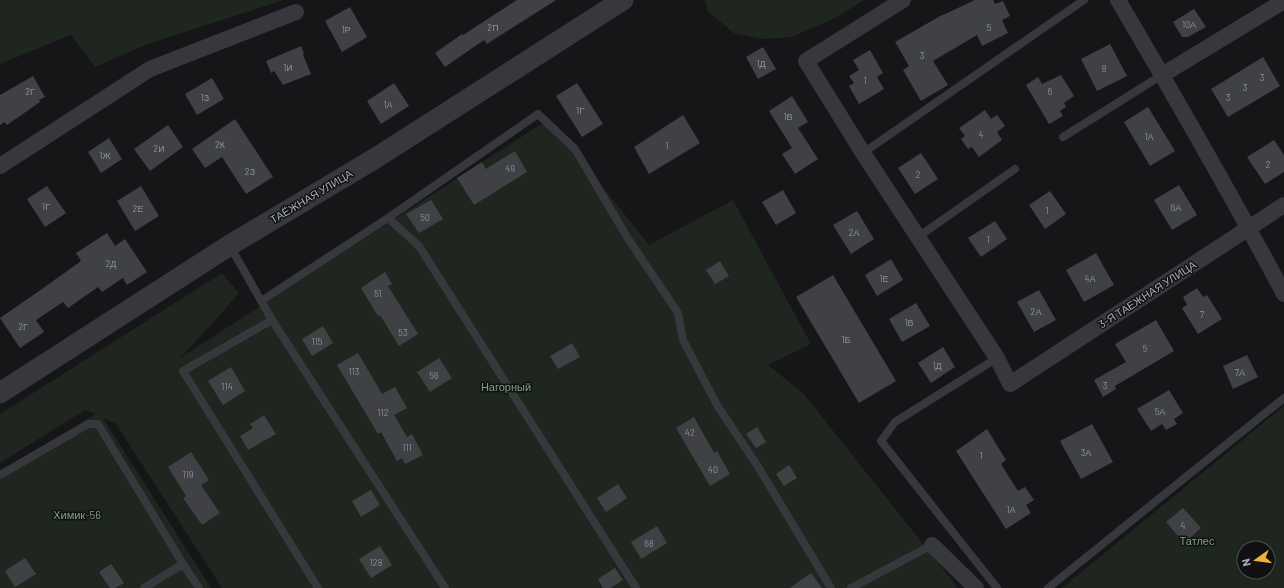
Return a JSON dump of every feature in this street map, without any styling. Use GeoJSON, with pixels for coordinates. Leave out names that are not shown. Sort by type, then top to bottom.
{"type":"FeatureCollection","features":[{"type":"Feature","properties":{"kind":"street","name":"ТАЁЖНАЯ УЛИЦА"},"geometry":{"type":"LineString","coordinates":[[0,393],[230,245],[374,159],[623,0]]}},
{"type":"Feature","properties":{"kind":"street"},"geometry":{"type":"LineString","coordinates":[[903,0],[806,61],[863,152],[997,358]]}},
{"type":"Feature","properties":{"kind":"street"},"geometry":{"type":"LineString","coordinates":[[1118,0],[1249,227],[1284,294]]}},
{"type":"Feature","properties":{"kind":"street"},"geometry":{"type":"LineString","coordinates":[[1162,75],[1284,1]]}},
{"type":"Feature","properties":{"kind":"street"},"geometry":{"type":"LineString","coordinates":[[0,166],[150,69],[296,12]]}},
{"type":"Feature","properties":{"kind":"street","name":"3-Я ТАЕЖНАЯ УЛИЦА"},"geometry":{"type":"LineString","coordinates":[[997,358],[1010,384],[1284,205]]}},
{"type":"Feature","properties":{"kind":"street"},"geometry":{"type":"LineString","coordinates":[[932,545],[976,588]]}},
{"type":"Feature","properties":{"kind":"lane"},"geometry":{"type":"LineString","coordinates":[[863,152],[1084,0]]}},
{"type":"Feature","properties":{"kind":"lane"},"geometry":{"type":"LineString","coordinates":[[1064,137],[1162,75]]}},
{"type":"Feature","properties":{"kind":"lane"},"geometry":{"type":"LineString","coordinates":[[261,301],[388,218],[538,114],[575,149],[627,236],[678,313],[683,340],[717,405],[757,464],[831,588]]}},
{"type":"Feature","properties":{"kind":"lane"},"geometry":{"type":"LineString","coordinates":[[918,237],[1015,169]]}},
{"type":"Feature","properties":{"kind":"lane"},"geometry":{"type":"LineString","coordinates":[[388,218],[419,246],[636,588]]}},
{"type":"Feature","properties":{"kind":"lane"},"geometry":{"type":"LineString","coordinates":[[230,245],[272,320],[445,588]]}},
{"type":"Feature","properties":{"kind":"lane"},"geometry":{"type":"LineString","coordinates":[[272,320],[183,371],[318,588]]}},
{"type":"Feature","properties":{"kind":"lane"},"geometry":{"type":"LineString","coordinates":[[997,358],[895,422],[881,441],[997,588]]}},
{"type":"Feature","properties":{"kind":"lane"},"geometry":{"type":"LineString","coordinates":[[1048,588],[1284,398]]}},
{"type":"Feature","properties":{"kind":"lane"},"geometry":{"type":"LineString","coordinates":[[0,475],[88,424],[98,424],[199,588]]}},
{"type":"Feature","properties":{"kind":"lane"},"geometry":{"type":"LineString","coordinates":[[851,588],[932,545]]}},
{"type":"Feature","properties":{"kind":"lane"},"geometry":{"type":"LineString","coordinates":[[144,588],[183,564]]}},
{"type":"Feature","properties":{"kind":"green space"},"geometry":{"type":"Polygon","coordinates":[[[0,0],[284,0],[148,44],[95,67],[71,35],[0,64],[0,0]]]}},
{"type":"Feature","properties":{"kind":"green space"},"geometry":{"type":"Polygon","coordinates":[[[705,0],[864,0],[837,17],[792,37],[762,39],[734,33],[708,12],[705,0]]]}},
{"type":"Feature","properties":{"kind":"green space","name":"Нагорный"},"geometry":{"type":"Polygon","coordinates":[[[549,119],[649,245],[733,200],[811,344],[768,365],[804,394],[958,588],[222,588],[116,424],[103,418],[211,588],[0,588],[0,477],[95,414],[85,410],[0,463],[0,414],[222,273],[239,293],[180,358],[549,119]]]}},
{"type":"Feature","properties":{"kind":"green space","name":"Татлес"},"geometry":{"type":"Polygon","coordinates":[[[1284,406],[1284,588],[1062,588],[1284,406]]]}},
{"type":"Feature","properties":{"kind":"building"},"geometry":{"type":"Polygon","coordinates":[[[517,0],[556,0],[487,44],[484,40],[445,67],[435,53],[462,34],[463,35],[517,0]]]}},
{"type":"Feature","properties":{"kind":"building"},"geometry":{"type":"Polygon","coordinates":[[[975,0],[993,0],[995,4],[1003,1],[1010,16],[1002,20],[1008,33],[982,46],[977,35],[933,61],[948,85],[921,101],[903,70],[909,66],[895,42],[942,15],[975,0]]]}},
{"type":"Feature","properties":{"kind":"building"},"geometry":{"type":"Polygon","coordinates":[[[350,7],[367,37],[342,52],[325,21],[350,7]]]}},
{"type":"Feature","properties":{"kind":"building"},"geometry":{"type":"Polygon","coordinates":[[[1194,9],[1206,27],[1188,37],[1182,37],[1173,22],[1194,9]]]}},
{"type":"Feature","properties":{"kind":"building"},"geometry":{"type":"Polygon","coordinates":[[[1110,44],[1127,76],[1097,91],[1081,59],[1110,44]]]}},
{"type":"Feature","properties":{"kind":"building"},"geometry":{"type":"Polygon","coordinates":[[[301,46],[311,74],[283,85],[274,71],[271,73],[266,61],[301,46]]]}},
{"type":"Feature","properties":{"kind":"building"},"geometry":{"type":"Polygon","coordinates":[[[763,47],[776,69],[758,79],[746,57],[763,47]]]}},
{"type":"Feature","properties":{"kind":"building"},"geometry":{"type":"Polygon","coordinates":[[[870,50],[883,73],[877,77],[884,89],[859,104],[849,86],[854,83],[849,76],[859,70],[853,60],[870,50]]]}},
{"type":"Feature","properties":{"kind":"building"},"geometry":{"type":"Polygon","coordinates":[[[1263,57],[1280,86],[1228,117],[1211,89],[1263,57]]]}},
{"type":"Feature","properties":{"kind":"building"},"geometry":{"type":"Polygon","coordinates":[[[1061,75],[1074,96],[1064,103],[1066,107],[1060,111],[1063,116],[1049,124],[1026,85],[1038,77],[1042,84],[1061,75]]]}},
{"type":"Feature","properties":{"kind":"building"},"geometry":{"type":"Polygon","coordinates":[[[33,76],[45,97],[7,125],[5,122],[0,125],[0,95],[33,76]]]}},
{"type":"Feature","properties":{"kind":"building"},"geometry":{"type":"Polygon","coordinates":[[[212,78],[224,99],[197,115],[185,94],[212,78]]]}},
{"type":"Feature","properties":{"kind":"building"},"geometry":{"type":"Polygon","coordinates":[[[394,83],[409,106],[381,124],[367,101],[394,83]]]}},
{"type":"Feature","properties":{"kind":"building"},"geometry":{"type":"Polygon","coordinates":[[[577,83],[603,124],[582,137],[556,96],[577,83]]]}},
{"type":"Feature","properties":{"kind":"building"},"geometry":{"type":"Polygon","coordinates":[[[792,96],[808,122],[798,128],[818,159],[795,174],[782,154],[792,148],[769,111],[792,96]]]}},
{"type":"Feature","properties":{"kind":"building"},"geometry":{"type":"Polygon","coordinates":[[[1148,107],[1175,151],[1150,166],[1124,122],[1148,107]]]}},
{"type":"Feature","properties":{"kind":"building"},"geometry":{"type":"Polygon","coordinates":[[[985,110],[991,119],[997,115],[1005,126],[997,132],[1002,140],[979,157],[972,147],[968,149],[961,139],[965,136],[959,128],[985,110]]]}},
{"type":"Feature","properties":{"kind":"building"},"geometry":{"type":"Polygon","coordinates":[[[683,115],[700,143],[649,174],[634,147],[683,115]]]}},
{"type":"Feature","properties":{"kind":"building"},"geometry":{"type":"Polygon","coordinates":[[[235,119],[273,177],[246,194],[222,157],[205,168],[192,149],[235,119]]]}},
{"type":"Feature","properties":{"kind":"building"},"geometry":{"type":"Polygon","coordinates":[[[168,125],[183,147],[150,171],[134,149],[168,125]]]}},
{"type":"Feature","properties":{"kind":"building"},"geometry":{"type":"Polygon","coordinates":[[[109,138],[122,159],[101,173],[88,152],[109,138]]]}},
{"type":"Feature","properties":{"kind":"building"},"geometry":{"type":"Polygon","coordinates":[[[1274,140],[1284,155],[1284,172],[1265,184],[1247,157],[1274,140]]]}},
{"type":"Feature","properties":{"kind":"building"},"geometry":{"type":"Polygon","coordinates":[[[515,151],[527,172],[474,205],[457,178],[482,162],[486,169],[515,151]]]}},
{"type":"Feature","properties":{"kind":"building"},"geometry":{"type":"Polygon","coordinates":[[[921,153],[938,179],[915,194],[898,168],[921,153]]]}},
{"type":"Feature","properties":{"kind":"building"},"geometry":{"type":"Polygon","coordinates":[[[1179,185],[1197,215],[1172,230],[1154,200],[1179,185]]]}},
{"type":"Feature","properties":{"kind":"building"},"geometry":{"type":"Polygon","coordinates":[[[47,186],[66,213],[45,227],[27,199],[47,186]]]}},
{"type":"Feature","properties":{"kind":"building"},"geometry":{"type":"Polygon","coordinates":[[[141,186],[159,216],[135,231],[117,201],[141,186]]]}},
{"type":"Feature","properties":{"kind":"building"},"geometry":{"type":"Polygon","coordinates":[[[783,190],[796,213],[776,225],[762,202],[783,190]]]}},
{"type":"Feature","properties":{"kind":"building"},"geometry":{"type":"Polygon","coordinates":[[[1050,191],[1066,214],[1045,229],[1029,205],[1050,191]]]}},
{"type":"Feature","properties":{"kind":"building"},"geometry":{"type":"Polygon","coordinates":[[[431,200],[443,219],[419,233],[406,214],[431,200]]]}},
{"type":"Feature","properties":{"kind":"building"},"geometry":{"type":"Polygon","coordinates":[[[857,211],[874,239],[851,254],[833,225],[857,211]]]}},
{"type":"Feature","properties":{"kind":"building"},"geometry":{"type":"Polygon","coordinates":[[[995,221],[1007,239],[981,257],[968,238],[995,221]]]}},
{"type":"Feature","properties":{"kind":"building"},"geometry":{"type":"Polygon","coordinates":[[[107,233],[115,246],[125,239],[147,272],[127,285],[123,278],[102,292],[98,287],[68,308],[63,302],[36,320],[44,332],[20,348],[0,318],[81,261],[76,253],[107,233]]]}},
{"type":"Feature","properties":{"kind":"building"},"geometry":{"type":"Polygon","coordinates":[[[1096,253],[1114,285],[1084,302],[1066,270],[1096,253]]]}},
{"type":"Feature","properties":{"kind":"building"},"geometry":{"type":"Polygon","coordinates":[[[891,259],[903,280],[877,296],[865,275],[891,259]]]}},
{"type":"Feature","properties":{"kind":"building"},"geometry":{"type":"Polygon","coordinates":[[[720,261],[729,276],[715,284],[706,270],[720,261]]]}},
{"type":"Feature","properties":{"kind":"building"},"geometry":{"type":"Polygon","coordinates":[[[385,272],[392,284],[388,286],[418,334],[399,346],[361,288],[385,272]]]}},
{"type":"Feature","properties":{"kind":"building"},"geometry":{"type":"Polygon","coordinates":[[[833,275],[896,381],[859,403],[796,297],[833,275]]]}},
{"type":"Feature","properties":{"kind":"building"},"geometry":{"type":"Polygon","coordinates":[[[1197,288],[1203,297],[1207,295],[1222,319],[1198,334],[1182,308],[1187,305],[1183,297],[1197,288]]]}},
{"type":"Feature","properties":{"kind":"building"},"geometry":{"type":"Polygon","coordinates":[[[1039,290],[1056,320],[1034,332],[1017,302],[1039,290]]]}},
{"type":"Feature","properties":{"kind":"building"},"geometry":{"type":"Polygon","coordinates":[[[916,303],[930,326],[902,342],[889,319],[916,303]]]}},
{"type":"Feature","properties":{"kind":"building"},"geometry":{"type":"Polygon","coordinates":[[[1156,320],[1174,351],[1115,386],[1116,389],[1103,397],[1094,380],[1126,362],[1115,344],[1156,320]]]}},
{"type":"Feature","properties":{"kind":"building"},"geometry":{"type":"Polygon","coordinates":[[[323,326],[333,343],[312,356],[302,339],[323,326]]]}},
{"type":"Feature","properties":{"kind":"building"},"geometry":{"type":"Polygon","coordinates":[[[572,343],[580,357],[558,369],[550,356],[572,343]]]}},
{"type":"Feature","properties":{"kind":"building"},"geometry":{"type":"Polygon","coordinates":[[[943,347],[955,367],[931,383],[918,363],[943,347]]]}},
{"type":"Feature","properties":{"kind":"building"},"geometry":{"type":"Polygon","coordinates":[[[358,353],[382,394],[395,387],[407,408],[394,415],[407,437],[412,434],[423,455],[405,464],[402,458],[397,461],[381,432],[378,434],[337,365],[358,353]]]}},
{"type":"Feature","properties":{"kind":"building"},"geometry":{"type":"Polygon","coordinates":[[[1247,355],[1258,377],[1233,389],[1223,366],[1247,355]]]}},
{"type":"Feature","properties":{"kind":"building"},"geometry":{"type":"Polygon","coordinates":[[[439,358],[452,378],[430,392],[417,372],[439,358]]]}},
{"type":"Feature","properties":{"kind":"building"},"geometry":{"type":"Polygon","coordinates":[[[231,367],[245,391],[223,405],[208,381],[231,367]]]}},
{"type":"Feature","properties":{"kind":"building"},"geometry":{"type":"Polygon","coordinates":[[[1169,390],[1183,413],[1174,419],[1177,424],[1166,430],[1162,424],[1151,431],[1137,409],[1169,390]]]}},
{"type":"Feature","properties":{"kind":"building"},"geometry":{"type":"Polygon","coordinates":[[[264,415],[276,434],[248,450],[240,436],[253,428],[250,424],[264,415]]]}},
{"type":"Feature","properties":{"kind":"building"},"geometry":{"type":"Polygon","coordinates":[[[694,417],[714,453],[717,451],[730,474],[710,486],[676,428],[694,417]]]}},
{"type":"Feature","properties":{"kind":"building"},"geometry":{"type":"Polygon","coordinates":[[[1092,424],[1113,462],[1081,479],[1060,441],[1092,424]]]}},
{"type":"Feature","properties":{"kind":"building"},"geometry":{"type":"Polygon","coordinates":[[[757,427],[766,442],[756,448],[746,434],[757,427]]]}},
{"type":"Feature","properties":{"kind":"building"},"geometry":{"type":"Polygon","coordinates":[[[987,429],[1006,460],[1001,464],[1018,491],[1025,487],[1034,500],[1026,505],[1031,513],[1006,529],[956,451],[987,429]]]}},
{"type":"Feature","properties":{"kind":"building"},"geometry":{"type":"Polygon","coordinates":[[[191,452],[209,480],[201,485],[220,513],[202,525],[183,498],[186,496],[168,467],[191,452]]]}},
{"type":"Feature","properties":{"kind":"building"},"geometry":{"type":"Polygon","coordinates":[[[789,465],[797,478],[784,486],[776,474],[789,465]]]}},
{"type":"Feature","properties":{"kind":"building"},"geometry":{"type":"Polygon","coordinates":[[[618,484],[627,498],[606,512],[597,498],[618,484]]]}},
{"type":"Feature","properties":{"kind":"building"},"geometry":{"type":"Polygon","coordinates":[[[371,490],[380,505],[361,517],[352,501],[371,490]]]}},
{"type":"Feature","properties":{"kind":"building"},"geometry":{"type":"Polygon","coordinates":[[[1183,508],[1201,528],[1184,543],[1166,522],[1183,508]]]}},
{"type":"Feature","properties":{"kind":"building"},"geometry":{"type":"Polygon","coordinates":[[[657,526],[667,543],[641,559],[631,542],[657,526]]]}},
{"type":"Feature","properties":{"kind":"building"},"geometry":{"type":"Polygon","coordinates":[[[380,546],[392,565],[371,578],[359,559],[380,546]]]}},
{"type":"Feature","properties":{"kind":"building"},"geometry":{"type":"Polygon","coordinates":[[[25,558],[36,574],[15,587],[5,571],[25,558]]]}},
{"type":"Feature","properties":{"kind":"building"},"geometry":{"type":"Polygon","coordinates":[[[111,564],[124,583],[115,588],[110,588],[99,572],[111,564]]]}},
{"type":"Feature","properties":{"kind":"building"},"geometry":{"type":"Polygon","coordinates":[[[615,568],[623,580],[611,588],[603,588],[598,579],[615,568]]]}},
{"type":"Feature","properties":{"kind":"building"},"geometry":{"type":"Polygon","coordinates":[[[811,573],[822,588],[790,588],[811,573]]]}},
{"type":"Feature","properties":{"kind":"park label","name":"Химик-56"},"geometry":{"type":"Point","coordinates":[77,514]}}]}
